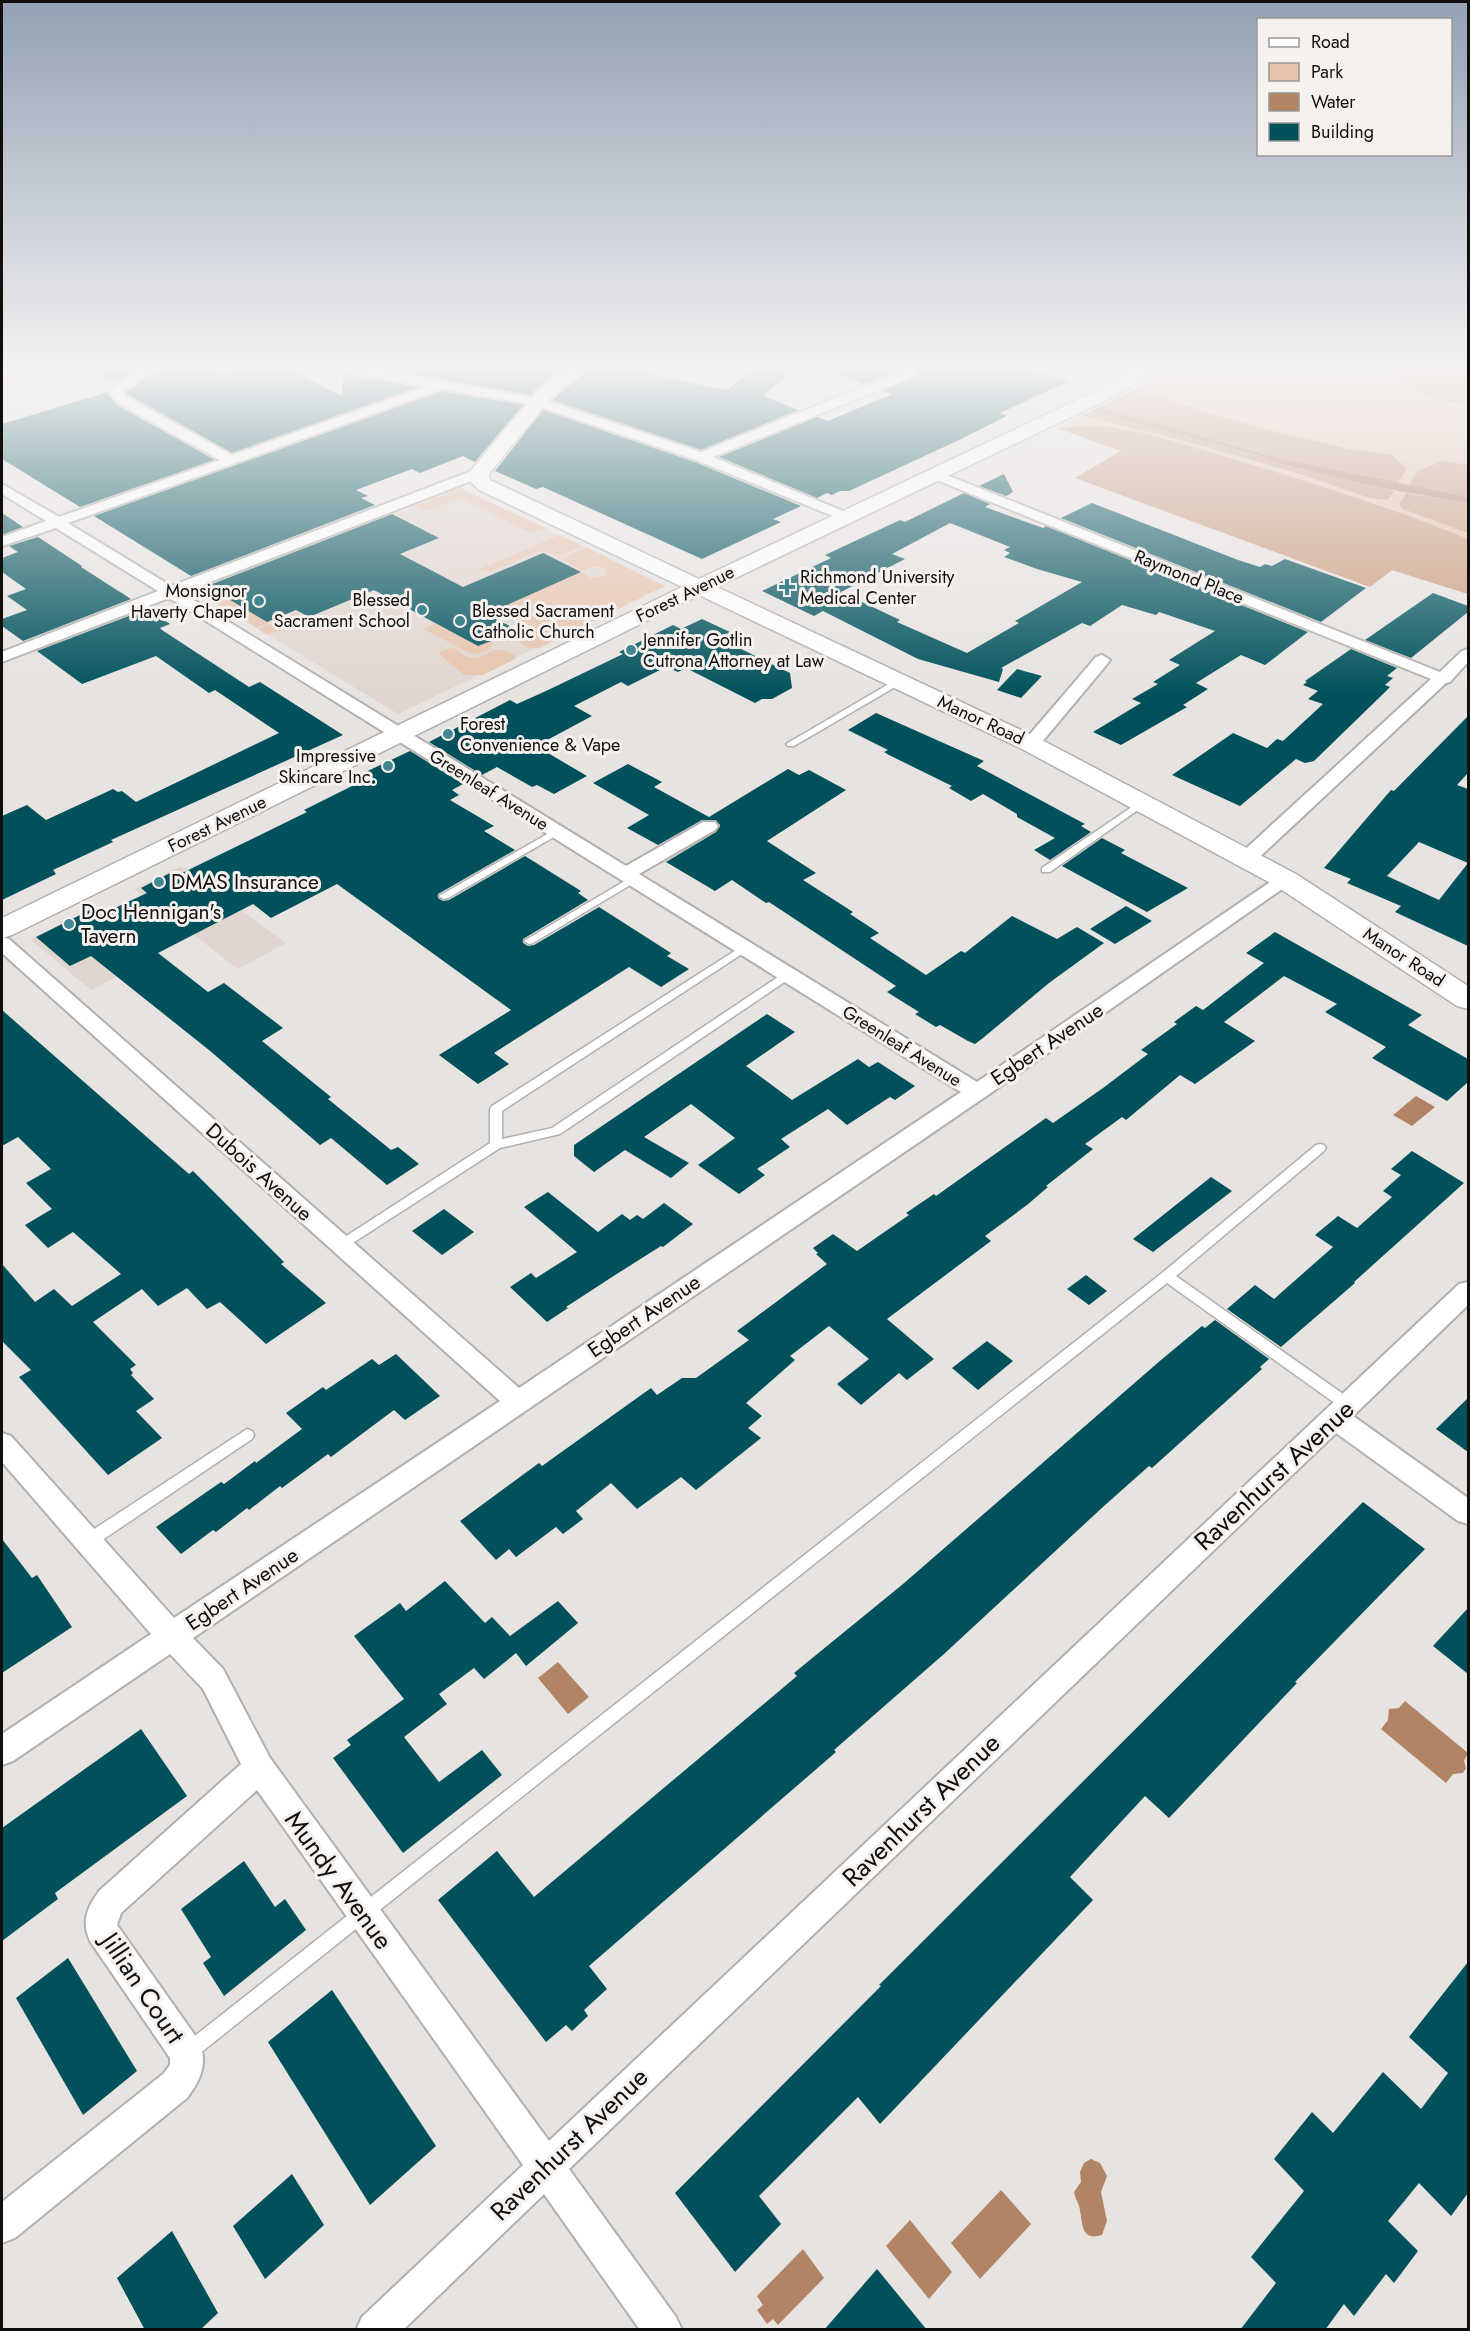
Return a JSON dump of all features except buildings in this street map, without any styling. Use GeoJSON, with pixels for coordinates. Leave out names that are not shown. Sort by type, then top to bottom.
{"type":"FeatureCollection","features":[{"type":"Feature","properties":{"kind":"street"},"geometry":{"type":"LineString","coordinates":[[2,542],[183,477]]}},
{"type":"Feature","properties":{"kind":"street"},"geometry":{"type":"LineString","coordinates":[[2,657],[472,477]]}},
{"type":"Feature","properties":{"kind":"street","name":"Manor Road"},"geometry":{"type":"LineString","coordinates":[[479,477],[486,486],[501,494],[1030,744],[1142,803],[1286,880],[1468,999]]}},
{"type":"Feature","properties":{"kind":"street"},"geometry":{"type":"LineString","coordinates":[[748,477],[845,517]]}},
{"type":"Feature","properties":{"kind":"street","name":"Forest Avenue"},"geometry":{"type":"LineString","coordinates":[[2,930],[928,477]]}},
{"type":"Feature","properties":{"kind":"street","name":"Raymond Place"},"geometry":{"type":"LineString","coordinates":[[941,477],[1444,679]]}},
{"type":"Feature","properties":{"kind":"street","name":"Greenleaf Avenue"},"geometry":{"type":"LineString","coordinates":[[2,488],[977,1092]]}},
{"type":"Feature","properties":{"kind":"street"},"geometry":{"type":"LineString","coordinates":[[1246,858],[1444,679],[1468,654]]}},
{"type":"Feature","properties":{"kind":"street"},"geometry":{"type":"LineString","coordinates":[[1030,744],[1102,660]]}},
{"type":"Feature","properties":{"kind":"street"},"geometry":{"type":"LineString","coordinates":[[629,877],[709,826]]}},
{"type":"Feature","properties":{"kind":"street","name":"Egbert Avenue"},"geometry":{"type":"LineString","coordinates":[[2,1751],[977,1092],[1286,880]]}},
{"type":"Feature","properties":{"kind":"street","name":"Dubois Avenue"},"geometry":{"type":"LineString","coordinates":[[2,944],[517,1401]]}},
{"type":"Feature","properties":{"kind":"street","name":"Ravenhurst Avenue"},"geometry":{"type":"LineString","coordinates":[[375,2330],[1468,1291]]}},
{"type":"Feature","properties":{"kind":"street"},"geometry":{"type":"LineString","coordinates":[[1341,1411],[1468,1513]]}},
{"type":"Feature","properties":{"kind":"street","name":"Mundy Avenue"},"geometry":{"type":"LineString","coordinates":[[2,1444],[87,1542],[213,1679],[259,1767],[663,2330]]}},
{"type":"Feature","properties":{"kind":"street","name":"Jillian Court"},"geometry":{"type":"LineString","coordinates":[[2,2225],[175,2086],[189,2065],[187,2053],[101,1930],[101,1917],[110,1902],[259,1767]]}},
{"type":"Feature","properties":{"kind":"lane"},"geometry":{"type":"LineString","coordinates":[[791,744],[899,681]]}},
{"type":"Feature","properties":{"kind":"lane"},"geometry":{"type":"LineString","coordinates":[[1046,870],[1142,803]]}},
{"type":"Feature","properties":{"kind":"lane"},"geometry":{"type":"LineString","coordinates":[[444,896],[556,831]]}},
{"type":"Feature","properties":{"kind":"lane"},"geometry":{"type":"LineString","coordinates":[[529,941],[629,877]]}},
{"type":"Feature","properties":{"kind":"lane"},"geometry":{"type":"LineString","coordinates":[[496,1144],[496,1109],[744,948]]}},
{"type":"Feature","properties":{"kind":"lane"},"geometry":{"type":"LineString","coordinates":[[341,1245],[496,1144],[556,1131],[788,975]]}},
{"type":"Feature","properties":{"kind":"lane"},"geometry":{"type":"LineString","coordinates":[[187,2053],[1167,1276],[1320,1148]]}},
{"type":"Feature","properties":{"kind":"lane"},"geometry":{"type":"LineString","coordinates":[[1167,1276],[1341,1411]]}},
{"type":"Feature","properties":{"kind":"lane"},"geometry":{"type":"LineString","coordinates":[[87,1542],[248,1436]]}},
{"type":"Feature","properties":{"kind":"shaded area"},"geometry":{"type":"Polygon","coordinates":[[[1292,477],[1468,539],[1468,594],[1392,570],[1370,587],[1075,478],[1292,477]]]}},
{"type":"Feature","properties":{"kind":"shaded area"},"geometry":{"type":"Polygon","coordinates":[[[1308,477],[1334,477],[1394,491],[1387,500],[1370,498],[1308,477]]]}},
{"type":"Feature","properties":{"kind":"shaded area"},"geometry":{"type":"Polygon","coordinates":[[[1367,477],[1402,477],[1398,483],[1367,477]]]}},
{"type":"Feature","properties":{"kind":"shaded area"},"geometry":{"type":"Polygon","coordinates":[[[1414,477],[1468,477],[1468,497],[1409,485],[1414,477]]]}},
{"type":"Feature","properties":{"kind":"shaded area","name":"Blessed Sacrament School"},"geometry":{"type":"Polygon","coordinates":[[[460,488],[665,586],[398,714],[198,592],[460,488]]]}},
{"type":"Feature","properties":{"kind":"shaded area"},"geometry":{"type":"Polygon","coordinates":[[[1406,493],[1468,503],[1468,533],[1403,509],[1399,504],[1406,493]]]}},
{"type":"Feature","properties":{"kind":"shaded area"},"geometry":{"type":"Polygon","coordinates":[[[181,866],[286,943],[238,969],[134,889],[181,866]]]}},
{"type":"Feature","properties":{"kind":"shaded area"},"geometry":{"type":"Polygon","coordinates":[[[94,909],[154,958],[91,990],[31,940],[94,909]]]}},
{"type":"Feature","properties":{"kind":"green space"},"geometry":{"type":"Polygon","coordinates":[[[1468,477],[1468,594],[1392,570],[1370,587],[1075,478],[1468,477]]]}},
{"type":"Feature","properties":{"kind":"green space"},"geometry":{"type":"Polygon","coordinates":[[[460,488],[545,528],[529,532],[460,498],[428,511],[415,506],[460,488]]]}},
{"type":"Feature","properties":{"kind":"green space"},"geometry":{"type":"Polygon","coordinates":[[[560,535],[583,546],[560,556],[539,551],[490,572],[478,570],[560,535]]]}},
{"type":"Feature","properties":{"kind":"green space"},"geometry":{"type":"Polygon","coordinates":[[[586,547],[665,586],[539,648],[529,648],[518,642],[518,638],[535,629],[510,616],[525,608],[521,606],[508,615],[475,598],[562,580],[581,572],[591,578],[605,576],[607,571],[602,567],[592,567],[583,571],[563,558],[586,547]]]}},
{"type":"Feature","properties":{"kind":"green space"},"geometry":{"type":"Polygon","coordinates":[[[241,575],[220,593],[267,622],[288,615],[257,628],[198,592],[241,575]]]}},
{"type":"Feature","properties":{"kind":"green space"},"geometry":{"type":"Polygon","coordinates":[[[297,613],[306,619],[267,635],[258,629],[297,613]]]}},
{"type":"Feature","properties":{"kind":"green space"},"geometry":{"type":"Polygon","coordinates":[[[436,623],[478,646],[493,641],[491,648],[481,653],[471,654],[424,629],[436,623]]]}},
{"type":"Feature","properties":{"kind":"green space"},"geometry":{"type":"Polygon","coordinates":[[[452,647],[469,657],[499,650],[515,655],[515,659],[483,675],[464,675],[438,653],[452,647]]]}},
{"type":"Feature","properties":{"kind":"water"},"geometry":{"type":"Polygon","coordinates":[[[1335,477],[1370,477],[1468,497],[1468,503],[1382,488],[1335,477]]]}},
{"type":"Feature","properties":{"kind":"water"},"geometry":{"type":"Polygon","coordinates":[[[1416,1096],[1435,1107],[1412,1126],[1393,1115],[1416,1096]]]}},
{"type":"Feature","properties":{"kind":"water"},"geometry":{"type":"Polygon","coordinates":[[[558,1662],[589,1697],[568,1714],[538,1678],[558,1662]]]}},
{"type":"Feature","properties":{"kind":"water"},"geometry":{"type":"Polygon","coordinates":[[[1405,1701],[1468,1753],[1464,1761],[1466,1768],[1463,1773],[1453,1774],[1446,1783],[1381,1729],[1388,1720],[1389,1709],[1399,1708],[1405,1701]]]}},
{"type":"Feature","properties":{"kind":"water"},"geometry":{"type":"Polygon","coordinates":[[[1091,2159],[1100,2163],[1107,2176],[1101,2192],[1107,2221],[1102,2235],[1095,2236],[1090,2236],[1084,2230],[1074,2192],[1081,2182],[1080,2172],[1084,2163],[1091,2159]]]}},
{"type":"Feature","properties":{"kind":"water"},"geometry":{"type":"Polygon","coordinates":[[[1001,2190],[1031,2224],[980,2279],[951,2243],[1001,2190]]]}},
{"type":"Feature","properties":{"kind":"water"},"geometry":{"type":"Polygon","coordinates":[[[910,2220],[952,2272],[929,2299],[886,2246],[910,2220]]]}},
{"type":"Feature","properties":{"kind":"water"},"geometry":{"type":"Polygon","coordinates":[[[803,2249],[824,2278],[778,2325],[773,2319],[767,2324],[757,2310],[763,2305],[757,2296],[803,2249]]]}},
{"type":"Feature","properties":{"kind":"place","name":"Richmond University Medical Center"},"geometry":{"type":"Point","coordinates":[787,587]}},
{"type":"Feature","properties":{"kind":"place","name":"Monsignor Haverty Chapel"},"geometry":{"type":"Point","coordinates":[259,601]}},
{"type":"Feature","properties":{"kind":"place","name":"Blessed Sacrament School"},"geometry":{"type":"Point","coordinates":[422,610]}},
{"type":"Feature","properties":{"kind":"place","name":"Blessed Sacrament Catholic Church"},"geometry":{"type":"Point","coordinates":[460,621]}},
{"type":"Feature","properties":{"kind":"place","name":"Jennifer Gotlin Cutrona Attorney at Law"},"geometry":{"type":"Point","coordinates":[631,650]}},
{"type":"Feature","properties":{"kind":"place","name":"Forest Convenience & Vape"},"geometry":{"type":"Point","coordinates":[448,734]}},
{"type":"Feature","properties":{"kind":"place","name":"Impressive Skincare Inc."},"geometry":{"type":"Point","coordinates":[388,766]}},
{"type":"Feature","properties":{"kind":"place","name":"DMAS Insurance"},"geometry":{"type":"Point","coordinates":[159,882]}},
{"type":"Feature","properties":{"kind":"place","name":"Doc Hennigan's Tavern"},"geometry":{"type":"Point","coordinates":[69,924]}}]}
